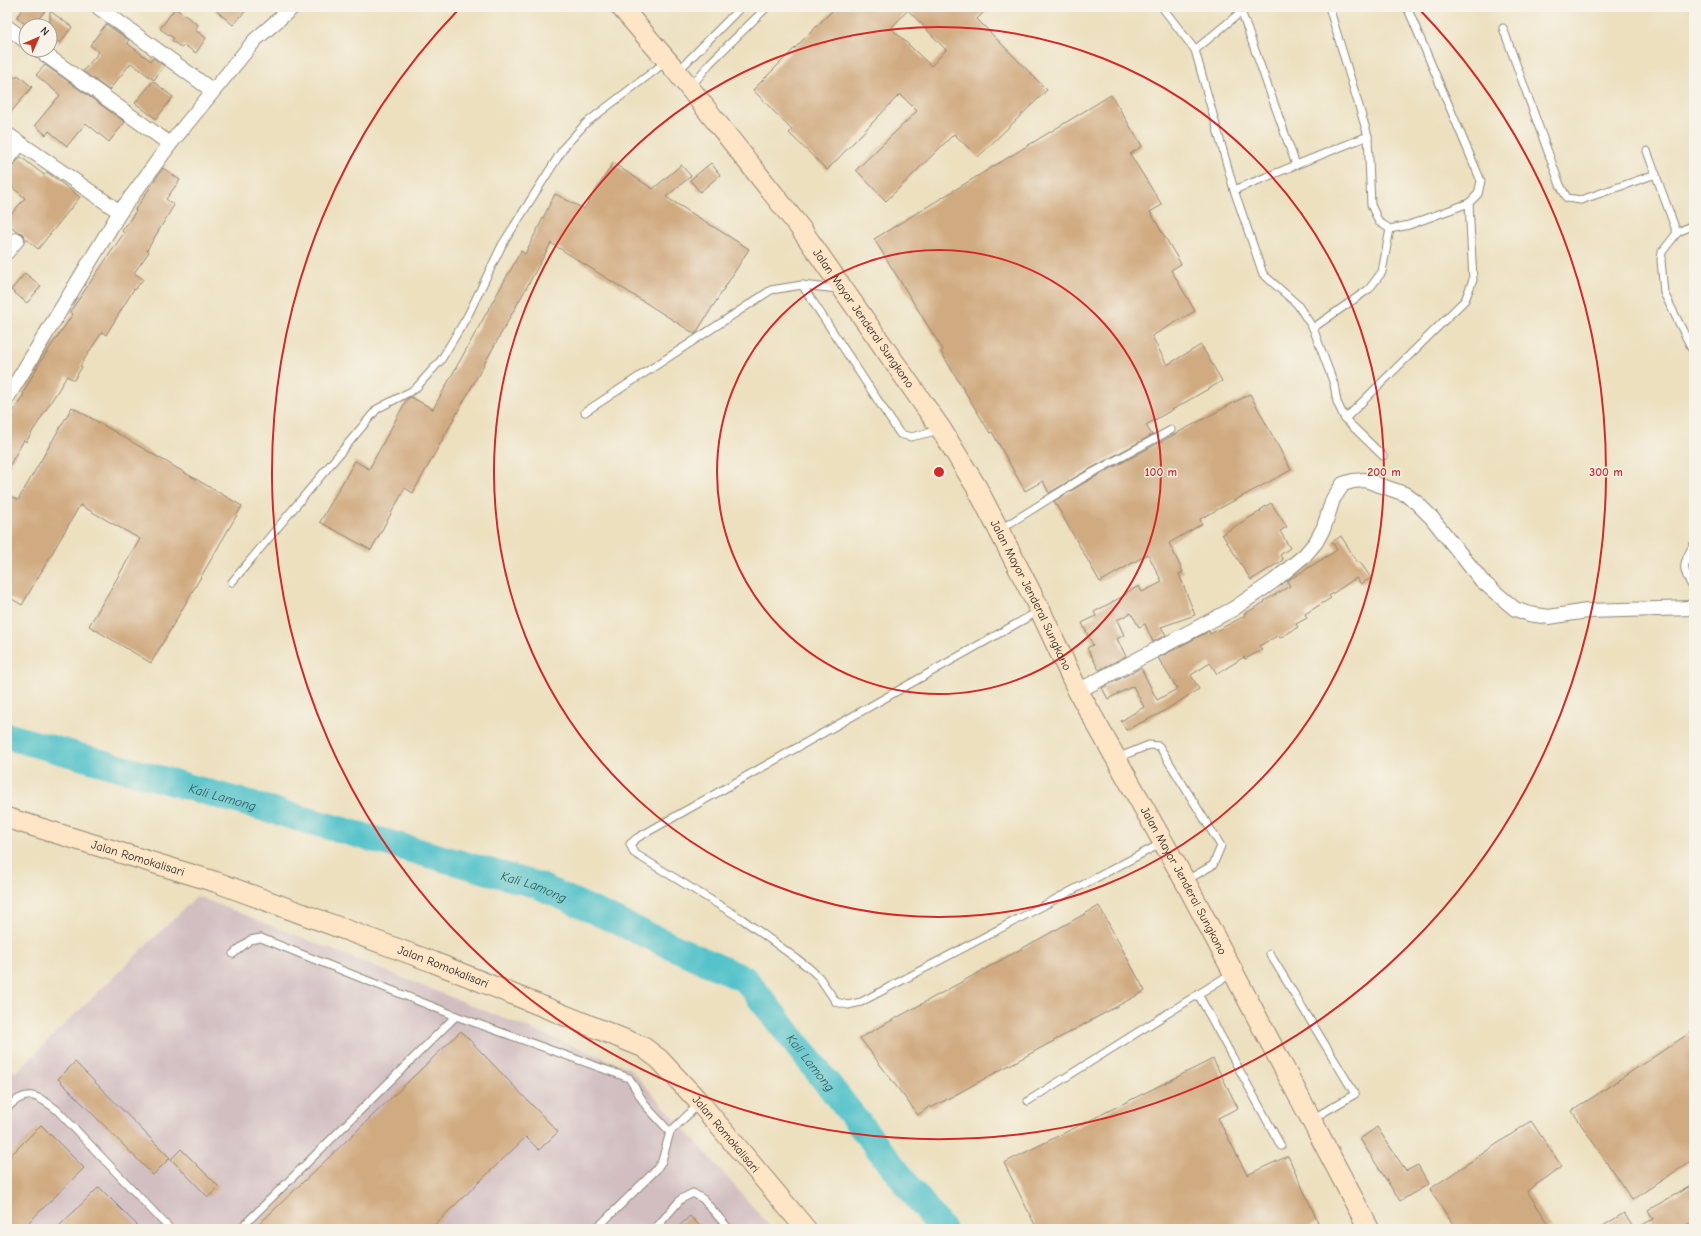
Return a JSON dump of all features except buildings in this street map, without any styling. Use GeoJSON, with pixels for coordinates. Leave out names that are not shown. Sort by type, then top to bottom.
{"type":"FeatureCollection","features":[{"type":"Feature","properties":{"kind":"main road","name":"Jalan Mayor Jenderal Sungkono"},"geometry":{"type":"LineString","coordinates":[[621,7],[690,88],[801,229],[941,430],[978,488],[1040,610],[1078,691],[1162,843],[1185,881],[1369,1229]]}},
{"type":"Feature","properties":{"kind":"main road","name":"Jalan Romokalisari"},"geometry":{"type":"LineString","coordinates":[[7,818],[216,882],[432,962],[627,1039],[643,1047],[659,1059],[700,1103],[806,1229]]}},
{"type":"Feature","properties":{"kind":"street"},"geometry":{"type":"LineString","coordinates":[[98,7],[213,91]]}},
{"type":"Feature","properties":{"kind":"street"},"geometry":{"type":"LineString","coordinates":[[7,398],[120,212],[170,144],[254,40],[293,7]]}},
{"type":"Feature","properties":{"kind":"street"},"geometry":{"type":"LineString","coordinates":[[7,27],[18,35]]}},
{"type":"Feature","properties":{"kind":"street"},"geometry":{"type":"LineString","coordinates":[[50,58],[170,144]]}},
{"type":"Feature","properties":{"kind":"street"},"geometry":{"type":"LineString","coordinates":[[7,134],[120,212]]}},
{"type":"Feature","properties":{"kind":"street"},"geometry":{"type":"LineString","coordinates":[[7,160],[20,144]]}},
{"type":"Feature","properties":{"kind":"street"},"geometry":{"type":"LineString","coordinates":[[7,252],[17,240]]}},
{"type":"Feature","properties":{"kind":"street"},"geometry":{"type":"LineString","coordinates":[[1078,691],[1233,609],[1274,581],[1305,555],[1316,542],[1324,527],[1333,498],[1343,484],[1353,481],[1365,480],[1405,494],[1417,503],[1431,516],[1482,581],[1515,609],[1529,614],[1549,617],[1587,611],[1694,608]]}},
{"type":"Feature","properties":{"kind":"lane"},"geometry":{"type":"LineString","coordinates":[[232,582],[377,409],[415,389],[441,360],[468,315],[502,245],[565,146],[586,123],[672,67],[741,7]]}},
{"type":"Feature","properties":{"kind":"lane"},"geometry":{"type":"LineString","coordinates":[[690,88],[710,63],[767,7]]}},
{"type":"Feature","properties":{"kind":"lane"},"geometry":{"type":"LineString","coordinates":[[1329,7],[1368,136],[1371,205],[1379,222],[1390,229],[1469,203],[1478,194],[1481,181],[1407,7]]}},
{"type":"Feature","properties":{"kind":"lane"},"geometry":{"type":"LineString","coordinates":[[1165,8],[1195,50],[1234,190],[1263,274],[1297,304],[1313,328],[1334,384],[1337,402],[1345,419],[1383,456]]}},
{"type":"Feature","properties":{"kind":"lane"},"geometry":{"type":"LineString","coordinates":[[1195,50],[1244,9],[1296,165]]}},
{"type":"Feature","properties":{"kind":"lane"},"geometry":{"type":"LineString","coordinates":[[1503,28],[1560,185],[1567,198],[1581,200],[1656,174]]}},
{"type":"Feature","properties":{"kind":"lane"},"geometry":{"type":"LineString","coordinates":[[1234,190],[1368,136]]}},
{"type":"Feature","properties":{"kind":"lane"},"geometry":{"type":"LineString","coordinates":[[1647,151],[1676,233]]}},
{"type":"Feature","properties":{"kind":"lane"},"geometry":{"type":"LineString","coordinates":[[1345,419],[1465,300],[1472,280],[1469,203]]}},
{"type":"Feature","properties":{"kind":"lane"},"geometry":{"type":"LineString","coordinates":[[1694,224],[1676,233],[1662,252],[1661,260],[1664,293],[1694,353]]}},
{"type":"Feature","properties":{"kind":"lane"},"geometry":{"type":"LineString","coordinates":[[1313,328],[1369,289],[1382,272],[1390,229]]}},
{"type":"Feature","properties":{"kind":"lane"},"geometry":{"type":"LineString","coordinates":[[585,412],[771,290],[802,285],[844,290]]}},
{"type":"Feature","properties":{"kind":"lane"},"geometry":{"type":"LineString","coordinates":[[802,285],[900,434],[911,437],[941,430]]}},
{"type":"Feature","properties":{"kind":"lane"},"geometry":{"type":"LineString","coordinates":[[999,530],[1081,479],[1171,430]]}},
{"type":"Feature","properties":{"kind":"lane"},"geometry":{"type":"LineString","coordinates":[[1694,544],[1685,558],[1684,568],[1694,589]]}},
{"type":"Feature","properties":{"kind":"lane"},"geometry":{"type":"LineString","coordinates":[[1040,610],[637,838],[630,844],[634,853],[742,919],[808,967],[819,977],[836,1002],[848,1005],[861,1002],[1144,851],[1162,843]]}},
{"type":"Feature","properties":{"kind":"lane"},"geometry":{"type":"LineString","coordinates":[[1116,758],[1149,745],[1159,746],[1221,846],[1214,865],[1185,881]]}},
{"type":"Feature","properties":{"kind":"lane"},"geometry":{"type":"LineString","coordinates":[[233,954],[250,940],[261,938],[456,1016],[629,1078],[646,1106],[670,1132]]}},
{"type":"Feature","properties":{"kind":"lane"},"geometry":{"type":"LineString","coordinates":[[1270,954],[1355,1094],[1311,1120]]}},
{"type":"Feature","properties":{"kind":"lane"},"geometry":{"type":"LineString","coordinates":[[1028,1100],[1234,972]]}},
{"type":"Feature","properties":{"kind":"lane"},"geometry":{"type":"LineString","coordinates":[[1198,994],[1281,1146]]}},
{"type":"Feature","properties":{"kind":"lane"},"geometry":{"type":"LineString","coordinates":[[240,1229],[456,1016]]}},
{"type":"Feature","properties":{"kind":"lane"},"geometry":{"type":"LineString","coordinates":[[7,1108],[15,1100],[29,1094],[40,1098],[57,1110],[170,1229]]}},
{"type":"Feature","properties":{"kind":"lane"},"geometry":{"type":"LineString","coordinates":[[596,1229],[656,1170],[662,1161],[670,1132],[700,1103]]}},
{"type":"Feature","properties":{"kind":"lane"},"geometry":{"type":"LineString","coordinates":[[655,1229],[682,1199],[693,1193],[703,1199],[729,1229]]}},
{"type":"Feature","properties":{"kind":"shaded area"},"geometry":{"type":"Polygon","coordinates":[[[197,896],[629,1068],[699,1145],[772,1229],[7,1229],[7,1065],[15,1073],[197,896]]]}},
{"type":"Feature","properties":{"kind":"waterway","name":"Kali Lamong"},"geometry":{"type":"LineString","coordinates":[[7,736],[537,885],[746,980],[942,1229]]}}]}
